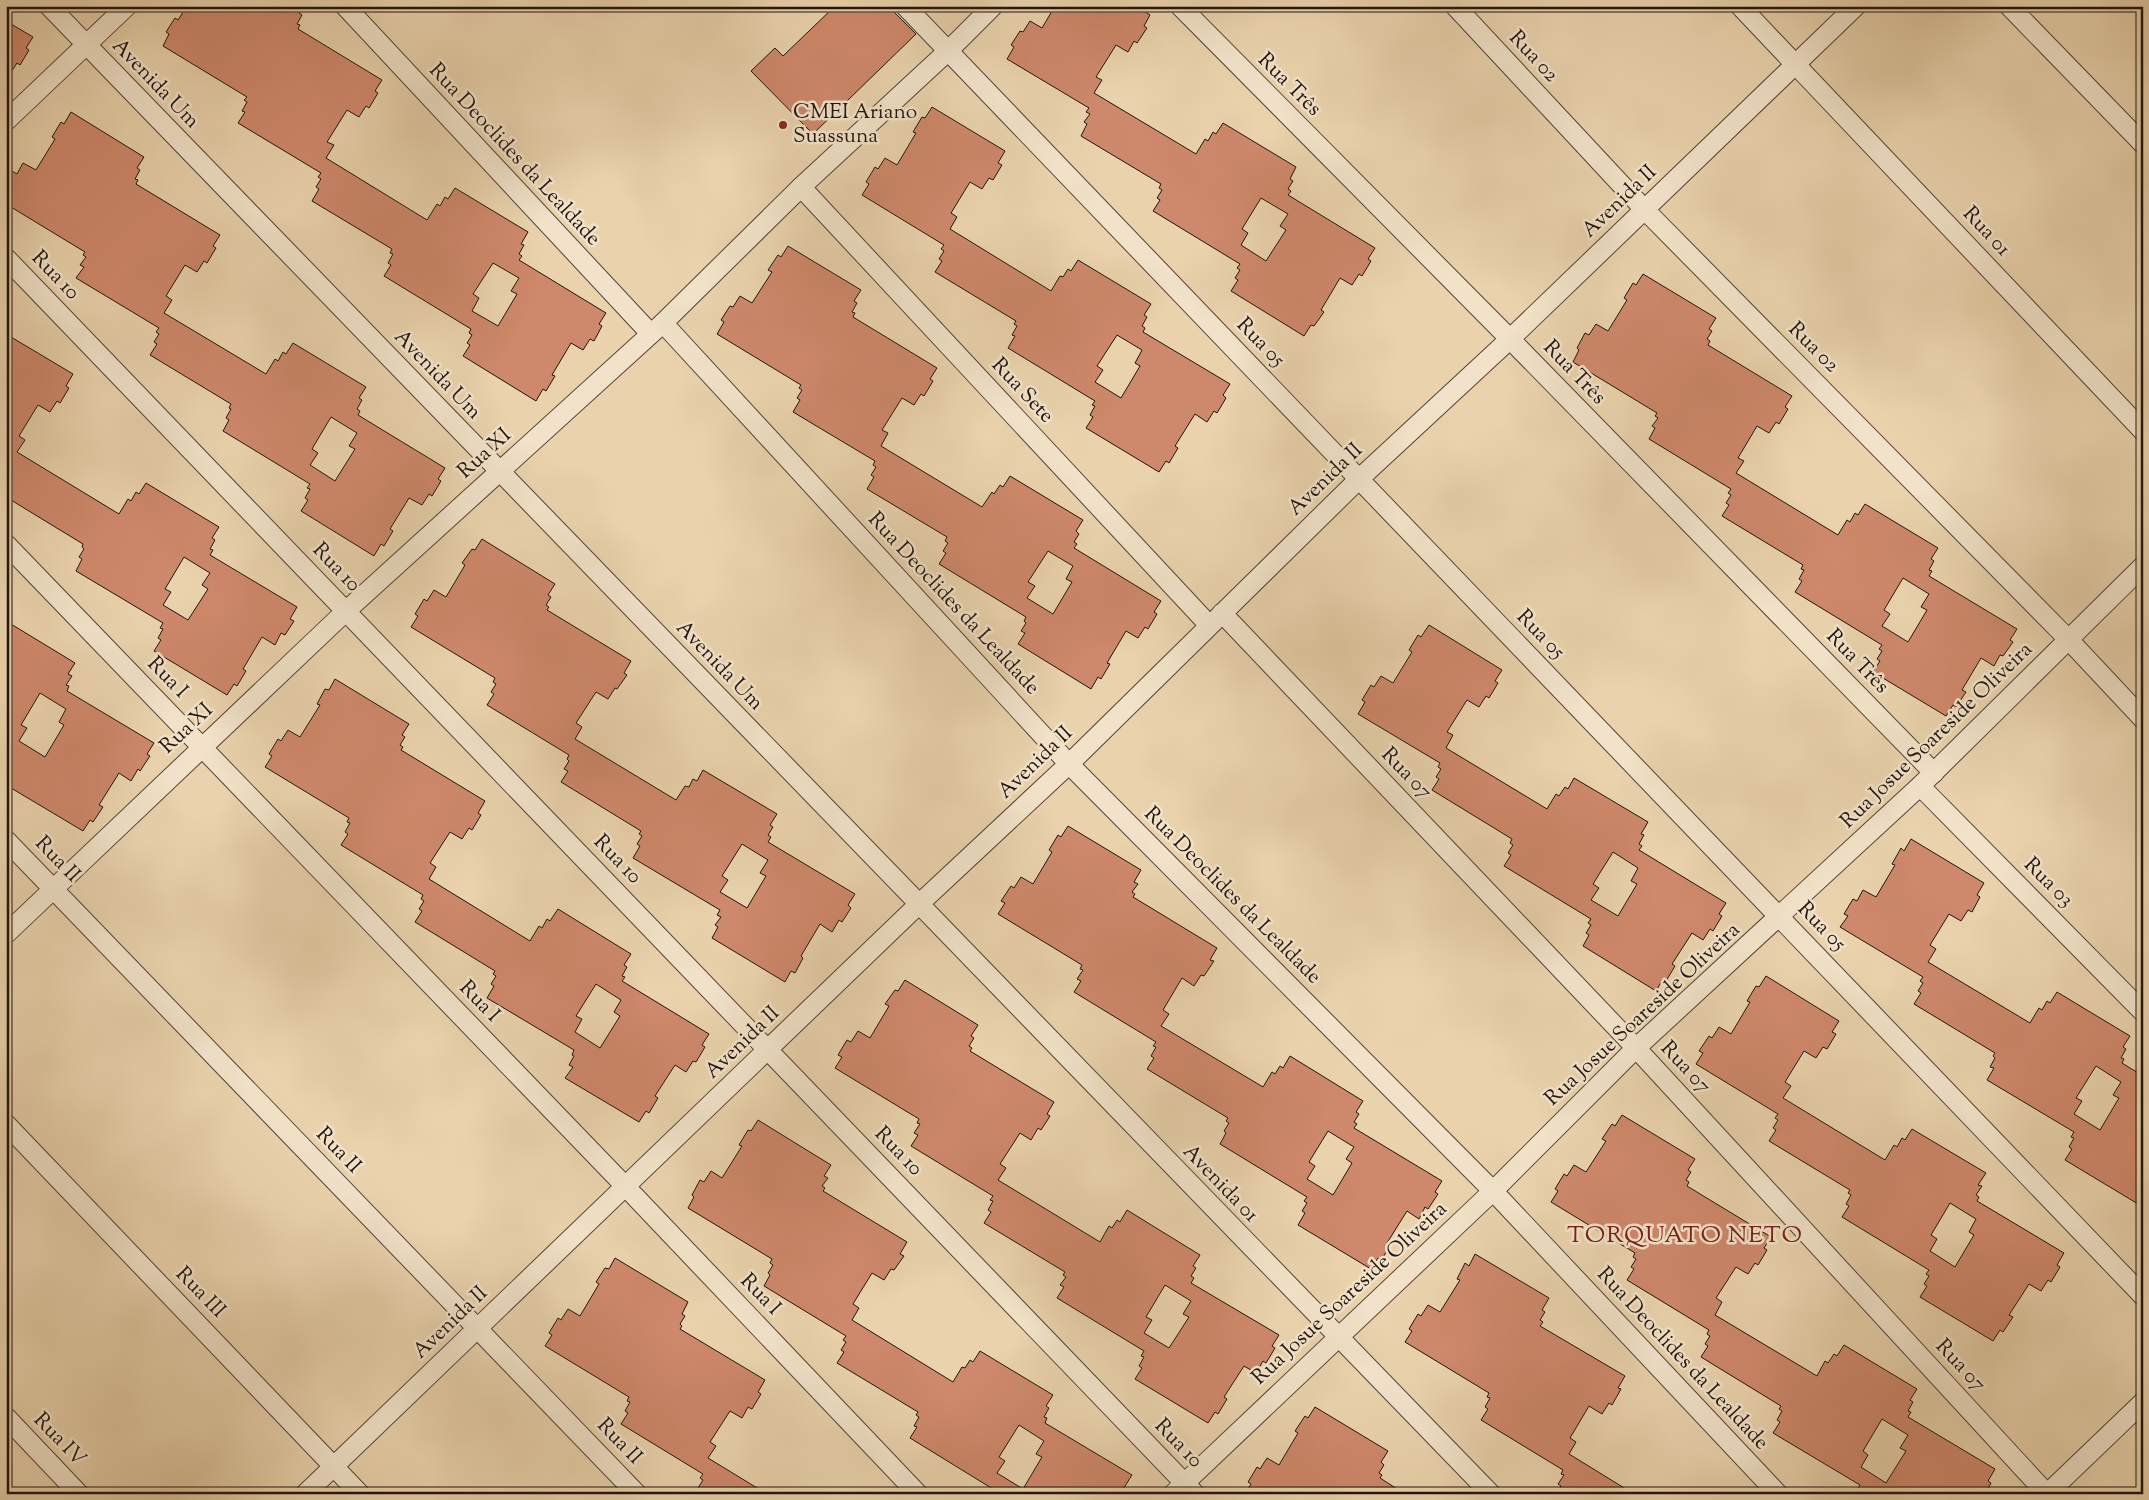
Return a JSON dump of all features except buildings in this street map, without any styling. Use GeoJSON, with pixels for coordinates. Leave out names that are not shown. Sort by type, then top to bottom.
{"type":"FeatureCollection","features":[{"type":"Feature","properties":{"kind":"street","name":"Avenida Um"},"geometry":{"type":"LineString","coordinates":[[49,6],[918,905]]}},
{"type":"Feature","properties":{"kind":"street"},"geometry":{"type":"LineString","coordinates":[[6,121],[127,6]]}},
{"type":"Feature","properties":{"kind":"street","name":"Rua Deoclides da Lealdade"},"geometry":{"type":"LineString","coordinates":[[345,6],[657,328],[1069,764],[1493,1191],[1778,1494]]}},
{"type":"Feature","properties":{"kind":"street","name":"Rua 05"},"geometry":{"type":"LineString","coordinates":[[905,6],[2143,1296]]}},
{"type":"Feature","properties":{"kind":"street","name":"Rua XI"},"geometry":{"type":"LineString","coordinates":[[6,934],[346,611],[657,328],[802,187],[948,51],[992,6]]}},
{"type":"Feature","properties":{"kind":"street","name":"Rua Três"},"geometry":{"type":"LineString","coordinates":[[1180,6],[1510,339],[1934,773]]}},
{"type":"Feature","properties":{"kind":"street","name":"Rua 02"},"geometry":{"type":"LineString","coordinates":[[1455,6],[1644,209],[2068,639],[2143,719]]}},
{"type":"Feature","properties":{"kind":"street","name":"Rua 01"},"geometry":{"type":"LineString","coordinates":[[1740,6],[2143,431]]}},
{"type":"Feature","properties":{"kind":"street","name":"Avenida II"},"geometry":{"type":"LineString","coordinates":[[305,1494],[918,905],[1069,764],[1359,479],[1510,339],[1856,6]]}},
{"type":"Feature","properties":{"kind":"street"},"geometry":{"type":"LineString","coordinates":[[2009,6],[2143,144]]}},
{"type":"Feature","properties":{"kind":"street","name":"Rua Sete"},"geometry":{"type":"LineString","coordinates":[[802,187],[1216,619]]}},
{"type":"Feature","properties":{"kind":"street","name":"Rua 10"},"geometry":{"type":"LineString","coordinates":[[6,258],[768,1050],[1184,1490]]}},
{"type":"Feature","properties":{"kind":"street","name":"Rua I"},"geometry":{"type":"LineString","coordinates":[[6,544],[625,1186],[918,1494]]}},
{"type":"Feature","properties":{"kind":"street","name":"Rua Josue Soareside Oliveira"},"geometry":{"type":"LineString","coordinates":[[1184,1490],[1337,1336],[1493,1191],[1636,1048],[1934,773],[2143,566]]}},
{"type":"Feature","properties":{"kind":"street","name":"Rua 07"},"geometry":{"type":"LineString","coordinates":[[1216,619],[1636,1048],[2047,1494]]}},
{"type":"Feature","properties":{"kind":"street","name":"Rua 03"},"geometry":{"type":"LineString","coordinates":[[1920,786],[2143,1012]]}},
{"type":"Feature","properties":{"kind":"street","name":"Rua II"},"geometry":{"type":"LineString","coordinates":[[6,840],[638,1494]]}},
{"type":"Feature","properties":{"kind":"street","name":"Avenida 01"},"geometry":{"type":"LineString","coordinates":[[918,905],[1491,1494]]}},
{"type":"Feature","properties":{"kind":"street","name":"Rua III"},"geometry":{"type":"LineString","coordinates":[[6,1124],[360,1494]]}},
{"type":"Feature","properties":{"kind":"street"},"geometry":{"type":"LineString","coordinates":[[2047,1494],[2143,1402]]}},
{"type":"Feature","properties":{"kind":"street","name":"Rua IV"},"geometry":{"type":"LineString","coordinates":[[6,1418],[79,1494]]}},
{"type":"Feature","properties":{"kind":"place","name":"CMEI Ariano Suassuna"},"geometry":{"type":"Point","coordinates":[783,125]}},
{"type":"Feature","properties":{"kind":"district","name":"TORQUATO NETO"},"geometry":{"type":"Point","coordinates":[1685,1236]}}]}
